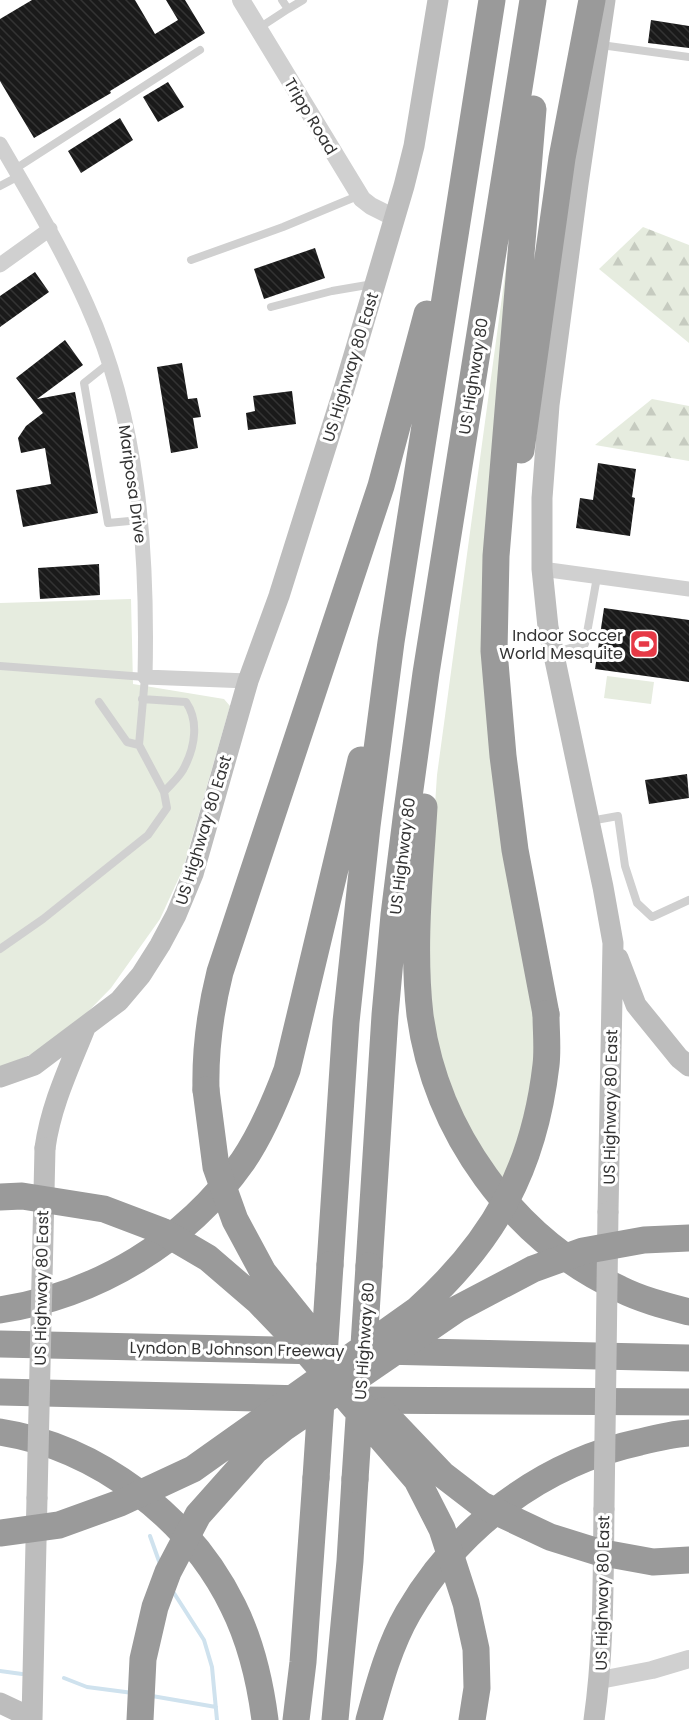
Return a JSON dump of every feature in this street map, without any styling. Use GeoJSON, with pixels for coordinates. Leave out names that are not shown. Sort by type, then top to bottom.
{"type":"FeatureCollection","features":[{"type":"Feature","properties":{"kind":"highway"},"geometry":{"type":"LineString","coordinates":[[296,1720],[303,1662],[346,1022],[367,826],[391,642],[492,0]]}},
{"type":"Feature","properties":{"kind":"highway","name":"US Highway 80"},"geometry":{"type":"LineString","coordinates":[[335,1720],[350,1561],[377,1118],[394,915],[426,673],[534,0]]}},
{"type":"Feature","properties":{"kind":"highway"},"geometry":{"type":"LineString","coordinates":[[0,1533],[59,1525],[120,1503],[193,1469],[417,1310],[441,1289],[492,1227],[522,1169],[538,1117],[546,1062],[546,1014],[515,850],[503,756],[494,651],[496,556],[528,156],[545,0]]}},
{"type":"Feature","properties":{"kind":"highway"},"geometry":{"type":"LineString","coordinates":[[500,708],[506,579],[516,487],[562,158],[592,0]]}},
{"type":"Feature","properties":{"kind":"highway"},"geometry":{"type":"LineString","coordinates":[[466,167],[449,214],[423,331],[381,486],[220,972],[207,1032],[205,1059],[206,1090],[216,1167],[235,1220],[263,1272],[295,1314],[383,1413],[443,1476],[482,1505],[550,1537],[598,1552],[653,1562],[689,1560]]}},
{"type":"Feature","properties":{"kind":"highway"},"geometry":{"type":"LineString","coordinates":[[0,1310],[31,1305],[61,1296],[122,1270],[150,1253],[188,1222],[217,1192],[243,1161],[260,1133],[286,1070],[297,1031],[347,816],[391,642]]}},
{"type":"Feature","properties":{"kind":"highway"},"geometry":{"type":"LineString","coordinates":[[426,673],[430,722],[421,860],[417,977],[424,1038],[442,1100],[483,1174],[509,1206],[546,1241],[584,1269],[622,1290],[689,1312]]}},
{"type":"Feature","properties":{"kind":"highway"},"geometry":{"type":"LineString","coordinates":[[0,1197],[22,1196],[104,1209],[162,1231],[208,1258],[258,1301],[306,1351],[417,1480],[442,1529],[466,1603],[476,1649],[477,1688],[472,1720]]}},
{"type":"Feature","properties":{"kind":"highway"},"geometry":{"type":"LineString","coordinates":[[141,1720],[143,1659],[155,1607],[168,1572],[198,1515],[255,1451],[285,1427],[458,1309],[533,1269],[583,1251],[644,1240],[689,1238]]}},
{"type":"Feature","properties":{"kind":"highway","name":"Lyndon B Johnson Freeway"},"geometry":{"type":"LineString","coordinates":[[0,1344],[689,1358]]}},
{"type":"Feature","properties":{"kind":"highway"},"geometry":{"type":"LineString","coordinates":[[0,1392],[399,1401],[689,1402]]}},
{"type":"Feature","properties":{"kind":"highway"},"geometry":{"type":"LineString","coordinates":[[0,1432],[52,1446],[87,1460],[157,1506],[188,1539],[216,1575],[234,1607],[249,1642],[260,1682],[265,1720]]}},
{"type":"Feature","properties":{"kind":"highway"},"geometry":{"type":"LineString","coordinates":[[369,1720],[392,1649],[407,1615],[426,1585],[448,1557],[495,1510],[552,1473],[584,1459],[616,1447],[689,1433]]}},
{"type":"Feature","properties":{"kind":"main road","name":"US Highway 80 East"},"geometry":{"type":"LineString","coordinates":[[32,1719],[45,1148],[48,1123],[56,1097],[86,1028],[119,1001],[141,975],[177,915],[193,874],[248,681],[279,596],[395,218],[414,146],[438,0]]}},
{"type":"Feature","properties":{"kind":"main road","name":"US Highway 80 East"},"geometry":{"type":"LineString","coordinates":[[594,1720],[600,1680],[613,943],[553,652],[544,597],[542,498],[549,405],[605,0]]}},
{"type":"Feature","properties":{"kind":"main road"},"geometry":{"type":"LineString","coordinates":[[613,943],[636,1005],[679,1058],[689,1066]]}},
{"type":"Feature","properties":{"kind":"main road"},"geometry":{"type":"LineString","coordinates":[[0,1077],[34,1065],[86,1028]]}},
{"type":"Feature","properties":{"kind":"main road"},"geometry":{"type":"LineString","coordinates":[[0,1704],[32,1719]]}},
{"type":"Feature","properties":{"kind":"street","name":"Tripp Road"},"geometry":{"type":"LineString","coordinates":[[241,0],[360,195],[371,206],[395,218]]}},
{"type":"Feature","properties":{"kind":"street","name":"Mariposa Drive"},"geometry":{"type":"LineString","coordinates":[[0,144],[50,229],[87,304],[109,363],[131,445],[140,520],[144,581],[145,676]]}},
{"type":"Feature","properties":{"kind":"street"},"geometry":{"type":"LineString","coordinates":[[0,265],[50,229]]}},
{"type":"Feature","properties":{"kind":"street"},"geometry":{"type":"LineString","coordinates":[[542,569],[689,589]]}},
{"type":"Feature","properties":{"kind":"street"},"geometry":{"type":"LineString","coordinates":[[145,676],[248,681]]}},
{"type":"Feature","properties":{"kind":"street"},"geometry":{"type":"LineString","coordinates":[[600,1680],[652,1671],[689,1659]]}},
{"type":"Feature","properties":{"kind":"lane"},"geometry":{"type":"LineString","coordinates":[[282,0],[288,9]]}},
{"type":"Feature","properties":{"kind":"lane"},"geometry":{"type":"LineString","coordinates":[[258,28],[303,0]]}},
{"type":"Feature","properties":{"kind":"lane"},"geometry":{"type":"LineString","coordinates":[[599,44],[689,57]]}},
{"type":"Feature","properties":{"kind":"lane"},"geometry":{"type":"LineString","coordinates":[[0,186],[17,172],[200,50]]}},
{"type":"Feature","properties":{"kind":"lane"},"geometry":{"type":"LineString","coordinates":[[191,260],[283,227],[360,195]]}},
{"type":"Feature","properties":{"kind":"lane"},"geometry":{"type":"LineString","coordinates":[[272,307],[332,291],[375,284]]}},
{"type":"Feature","properties":{"kind":"lane"},"geometry":{"type":"LineString","coordinates":[[109,363],[84,383],[108,523],[140,520]]}},
{"type":"Feature","properties":{"kind":"lane"},"geometry":{"type":"LineString","coordinates":[[553,652],[585,644],[597,577]]}},
{"type":"Feature","properties":{"kind":"lane"},"geometry":{"type":"LineString","coordinates":[[0,666],[145,676],[139,745],[164,792],[167,808],[148,836],[43,920],[0,949]]}},
{"type":"Feature","properties":{"kind":"lane"},"geometry":{"type":"LineString","coordinates":[[142,699],[186,702],[191,710],[195,738],[185,768],[164,792]]}},
{"type":"Feature","properties":{"kind":"lane"},"geometry":{"type":"LineString","coordinates":[[99,702],[127,742],[139,745]]}},
{"type":"Feature","properties":{"kind":"lane"},"geometry":{"type":"LineString","coordinates":[[588,821],[618,816],[626,866],[637,903],[652,917],[689,900]]}},
{"type":"Feature","properties":{"kind":"green space"},"geometry":{"type":"Polygon","coordinates":[[[513,216],[492,504],[538,1007],[537,1077],[504,1186],[477,1151],[434,1043],[427,925],[437,775],[513,216]]]}},
{"type":"Feature","properties":{"kind":"green space"},"geometry":{"type":"Polygon","coordinates":[[[643,227],[689,245],[689,343],[599,269],[643,227]]]}},
{"type":"Feature","properties":{"kind":"green space"},"geometry":{"type":"Polygon","coordinates":[[[652,399],[689,406],[689,461],[595,445],[652,399]]]}},
{"type":"Feature","properties":{"kind":"green space"},"geometry":{"type":"Polygon","coordinates":[[[131,599],[133,684],[224,699],[230,706],[183,869],[160,919],[111,988],[73,1027],[34,1053],[0,1068],[0,603],[131,599]]]}},
{"type":"Feature","properties":{"kind":"green space"},"geometry":{"type":"Polygon","coordinates":[[[607,676],[654,682],[651,704],[604,698],[607,676]]]}},
{"type":"Feature","properties":{"kind":"building"},"geometry":{"type":"Polygon","coordinates":[[[32,0],[135,0],[155,34],[178,20],[166,0],[185,0],[205,33],[110,91],[111,93],[34,138],[0,81],[0,19],[32,0]]]}},
{"type":"Feature","properties":{"kind":"building"},"geometry":{"type":"Polygon","coordinates":[[[651,20],[689,26],[689,48],[648,43],[651,20]]]}},
{"type":"Feature","properties":{"kind":"building"},"geometry":{"type":"Polygon","coordinates":[[[168,82],[184,107],[158,122],[143,97],[168,82]]]}},
{"type":"Feature","properties":{"kind":"building"},"geometry":{"type":"Polygon","coordinates":[[[120,118],[133,140],[81,173],[68,151],[120,118]]]}},
{"type":"Feature","properties":{"kind":"building"},"geometry":{"type":"Polygon","coordinates":[[[315,248],[325,278],[264,299],[254,269],[315,248]]]}},
{"type":"Feature","properties":{"kind":"building"},"geometry":{"type":"Polygon","coordinates":[[[35,272],[49,292],[0,327],[0,296],[35,272]]]}},
{"type":"Feature","properties":{"kind":"building"},"geometry":{"type":"Polygon","coordinates":[[[65,340],[83,365],[37,399],[75,392],[98,513],[23,527],[16,490],[51,484],[45,448],[21,453],[18,438],[26,426],[43,413],[16,378],[65,340]]]}},
{"type":"Feature","properties":{"kind":"building"},"geometry":{"type":"Polygon","coordinates":[[[182,363],[188,399],[197,398],[201,417],[193,418],[198,448],[171,453],[157,367],[182,363]]]}},
{"type":"Feature","properties":{"kind":"building"},"geometry":{"type":"Polygon","coordinates":[[[292,391],[296,424],[248,430],[246,413],[255,411],[253,396],[292,391]]]}},
{"type":"Feature","properties":{"kind":"building"},"geometry":{"type":"Polygon","coordinates":[[[598,463],[636,469],[630,536],[576,528],[580,498],[593,500],[598,463]]]}},
{"type":"Feature","properties":{"kind":"building"},"geometry":{"type":"Polygon","coordinates":[[[99,564],[100,595],[40,599],[38,568],[99,564]]]}},
{"type":"Feature","properties":{"kind":"building","name":"Indoor Soccer World Mesquite"},"geometry":{"type":"Polygon","coordinates":[[[604,608],[689,620],[689,682],[595,669],[604,608]]]}},
{"type":"Feature","properties":{"kind":"building"},"geometry":{"type":"Polygon","coordinates":[[[687,774],[689,798],[649,804],[645,780],[687,774]]]}},
{"type":"Feature","properties":{"kind":"waterway"},"geometry":{"type":"LineString","coordinates":[[150,1536],[160,1564]]}},
{"type":"Feature","properties":{"kind":"waterway"},"geometry":{"type":"LineString","coordinates":[[172,1590],[204,1640],[212,1667],[217,1720]]}},
{"type":"Feature","properties":{"kind":"waterway"},"geometry":{"type":"LineString","coordinates":[[0,1671],[22,1674]]}},
{"type":"Feature","properties":{"kind":"waterway"},"geometry":{"type":"LineString","coordinates":[[64,1678],[87,1687],[133,1693]]}},
{"type":"Feature","properties":{"kind":"waterway"},"geometry":{"type":"LineString","coordinates":[[152,1696],[216,1707]]}},
{"type":"Feature","properties":{"kind":"place","name":"Indoor Soccer World Mesquite"},"geometry":{"type":"Point","coordinates":[644,644]}}]}
